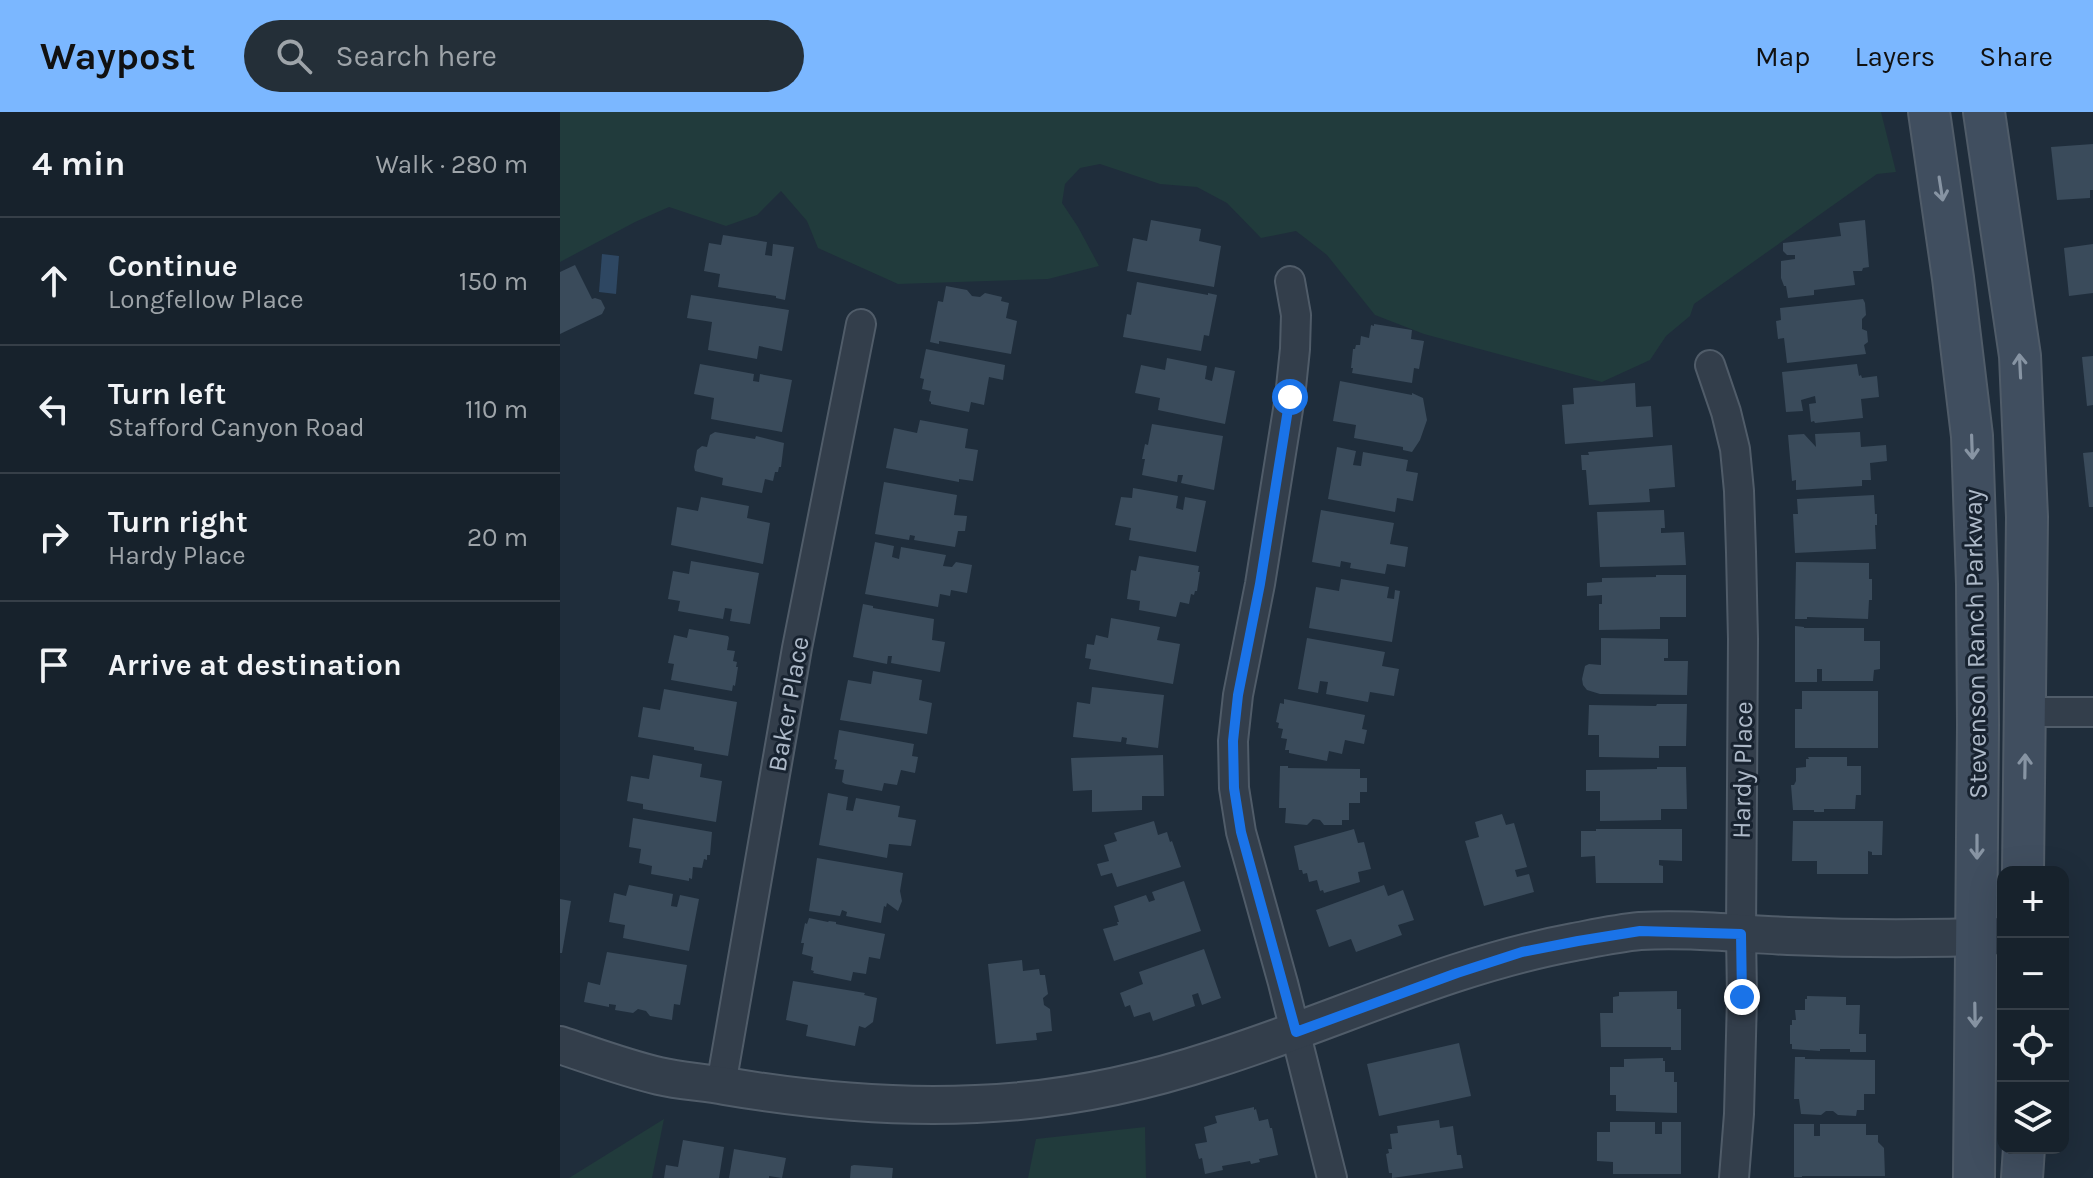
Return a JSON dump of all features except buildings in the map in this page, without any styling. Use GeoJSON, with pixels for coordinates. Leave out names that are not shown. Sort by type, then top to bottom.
{"type":"FeatureCollection","features":[{"type":"Feature","properties":{"kind":"main road","name":"Stevenson Ranch Parkway"},"geometry":{"type":"LineString","coordinates":[[1929,112],[1972,436],[1989,937],[1976,1081],[1974,1178]]}},
{"type":"Feature","properties":{"kind":"main road","name":"Stevenson Ranch Parkway"},"geometry":{"type":"LineString","coordinates":[[1984,112],[2020,356],[2027,517],[2023,866]]}},
{"type":"Feature","properties":{"kind":"main road"},"geometry":{"type":"LineString","coordinates":[[2022,1178],[2024,1154]]}},
{"type":"Feature","properties":{"kind":"street"},"geometry":{"type":"LineString","coordinates":[[1290,281],[1296,315],[1290,397],[1238,695],[1233,772],[1241,832],[1332,1178]]}},
{"type":"Feature","properties":{"kind":"street","name":"Baker Place"},"geometry":{"type":"LineString","coordinates":[[721,1085],[797,648],[861,324]]}},
{"type":"Feature","properties":{"kind":"street","name":"Hardy Place"},"geometry":{"type":"LineString","coordinates":[[1710,365],[1732,436],[1739,491],[1743,639],[1742,997],[1734,1178]]}},
{"type":"Feature","properties":{"kind":"street"},"geometry":{"type":"LineString","coordinates":[[2025,712],[2093,712]]}},
{"type":"Feature","properties":{"kind":"street"},"geometry":{"type":"LineString","coordinates":[[560,1045],[662,1077],[770,1094],[847,1102],[977,1104],[1038,1099],[1161,1075],[1296,1032],[1522,952],[1578,941],[1640,931],[1789,936],[1989,937]]}},
{"type":"Feature","properties":{"kind":"green space"},"geometry":{"type":"Polygon","coordinates":[[[560,112],[1881,112],[1896,172],[1877,174],[1694,304],[1690,316],[1666,336],[1650,360],[1602,382],[1424,334],[1375,315],[1327,255],[1296,231],[1261,238],[1227,203],[1197,187],[1160,184],[1100,164],[1080,168],[1065,184],[1062,203],[1099,266],[1048,279],[898,284],[818,248],[807,221],[781,191],[757,215],[726,226],[669,207],[560,262],[560,112]]]}},
{"type":"Feature","properties":{"kind":"green space"},"geometry":{"type":"Polygon","coordinates":[[[664,1119],[652,1178],[569,1178],[664,1119]]]}},
{"type":"Feature","properties":{"kind":"green space"},"geometry":{"type":"Polygon","coordinates":[[[1145,1127],[1146,1178],[1028,1178],[1036,1139],[1145,1127]]]}},
{"type":"Feature","properties":{"kind":"water"},"geometry":{"type":"Polygon","coordinates":[[[602,254],[619,256],[616,294],[599,292],[602,254]]]}},
{"type":"Feature","properties":{"kind":"route"},"geometry":{"type":"LineString","coordinates":[[1290,397],[1260,584],[1238,695],[1233,741],[1234,788],[1241,832],[1296,1032],[1522,952],[1640,931],[1741,934],[1742,997]]}}]}
